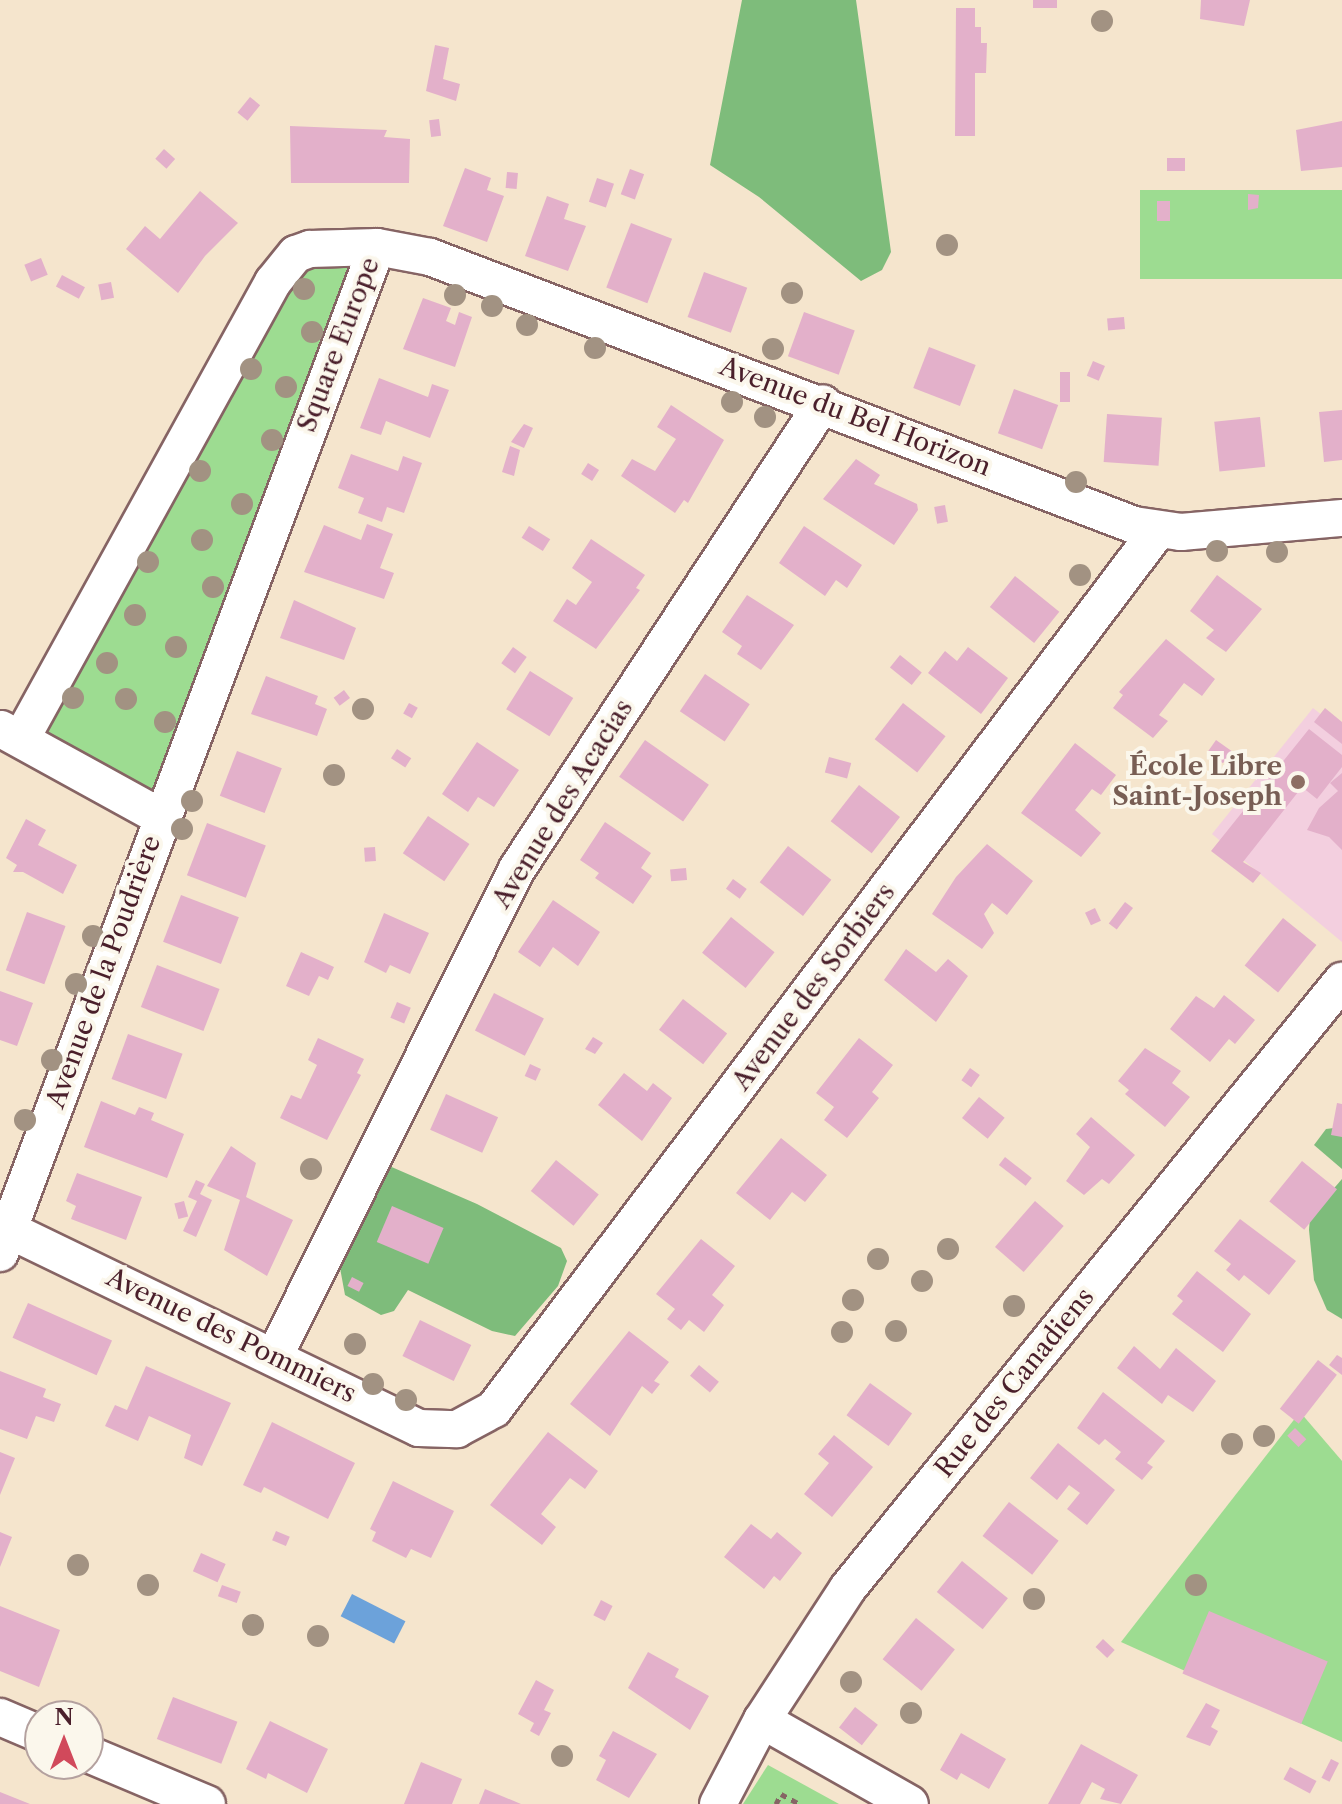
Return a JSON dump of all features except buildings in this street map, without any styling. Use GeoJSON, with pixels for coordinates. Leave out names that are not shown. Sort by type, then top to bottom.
{"type":"FeatureCollection","features":[{"type":"Feature","properties":{"kind":"street","name":"Avenue du Bel Horizon"},"geometry":{"type":"LineString","coordinates":[[377,247],[430,257],[823,403],[1107,515],[1158,530],[1342,518]]}},
{"type":"Feature","properties":{"kind":"street","name":"Square Europe"},"geometry":{"type":"LineString","coordinates":[[11,734],[283,267],[310,249],[377,247],[161,817]]}},
{"type":"Feature","properties":{"kind":"street","name":"Avenue des Acacias"},"geometry":{"type":"LineString","coordinates":[[275,1355],[517,869],[823,403]]}},
{"type":"Feature","properties":{"kind":"street","name":"Avenue des Sorbiers"},"geometry":{"type":"LineString","coordinates":[[457,1429],[494,1409],[1158,530]]}},
{"type":"Feature","properties":{"kind":"street","name":"Avenue de la Poudrière"},"geometry":{"type":"LineString","coordinates":[[4,1242],[161,817],[11,734]]}},
{"type":"Feature","properties":{"kind":"street","name":"Rue des Canadiens"},"geometry":{"type":"LineString","coordinates":[[718,1804],[762,1720],[848,1588],[1342,981]]}},
{"type":"Feature","properties":{"kind":"street","name":"Avenue des Pommiers"},"geometry":{"type":"LineString","coordinates":[[4,1242],[275,1355],[419,1428],[457,1429]]}},
{"type":"Feature","properties":{"kind":"street"},"geometry":{"type":"LineString","coordinates":[[0,1717],[24,1727]]}},
{"type":"Feature","properties":{"kind":"street"},"geometry":{"type":"LineString","coordinates":[[762,1720],[910,1804]]}},
{"type":"Feature","properties":{"kind":"street"},"geometry":{"type":"LineString","coordinates":[[104,1761],[207,1804]]}},
{"type":"Feature","properties":{"kind":"path"},"geometry":{"type":"LineString","coordinates":[[776,1804],[781,1794],[800,1804]]}},
{"type":"Feature","properties":{"kind":"shaded area","name":"École Libre Saint-Joseph"},"geometry":{"type":"Polygon","coordinates":[[[1313,708],[1342,731],[1342,942],[1212,834],[1313,708]]]}},
{"type":"Feature","properties":{"kind":"green space"},"geometry":{"type":"Polygon","coordinates":[[[742,0],[856,0],[891,252],[882,270],[861,281],[759,197],[710,165],[742,0]]]}},
{"type":"Feature","properties":{"kind":"green space"},"geometry":{"type":"Polygon","coordinates":[[[1140,190],[1342,190],[1342,279],[1140,279],[1140,190]]]}},
{"type":"Feature","properties":{"kind":"green space"},"geometry":{"type":"Polygon","coordinates":[[[326,246],[366,276],[161,817],[21,739],[245,331],[326,246]]]}},
{"type":"Feature","properties":{"kind":"green space"},"geometry":{"type":"Polygon","coordinates":[[[1342,1127],[1342,1169],[1314,1145],[1326,1129],[1342,1127]]]}},
{"type":"Feature","properties":{"kind":"green space"},"geometry":{"type":"Polygon","coordinates":[[[387,1165],[477,1204],[561,1248],[567,1261],[558,1286],[515,1336],[492,1331],[408,1290],[394,1311],[381,1315],[345,1295],[338,1257],[387,1165]]]}},
{"type":"Feature","properties":{"kind":"green space"},"geometry":{"type":"Polygon","coordinates":[[[1342,1179],[1342,1319],[1327,1310],[1314,1280],[1309,1230],[1310,1216],[1342,1179]]]}},
{"type":"Feature","properties":{"kind":"green space"},"geometry":{"type":"Polygon","coordinates":[[[1300,1412],[1342,1461],[1342,1742],[1121,1642],[1300,1412]]]}},
{"type":"Feature","properties":{"kind":"green space"},"geometry":{"type":"Polygon","coordinates":[[[768,1765],[839,1804],[743,1804],[768,1765]]]}},
{"type":"Feature","properties":{"kind":"water"},"geometry":{"type":"Polygon","coordinates":[[[352,1594],[405,1621],[394,1644],[341,1616],[352,1594]]]}},
{"type":"Feature","properties":{"kind":"place","name":"École Libre Saint-Joseph"},"geometry":{"type":"Point","coordinates":[1298,782]}}]}
